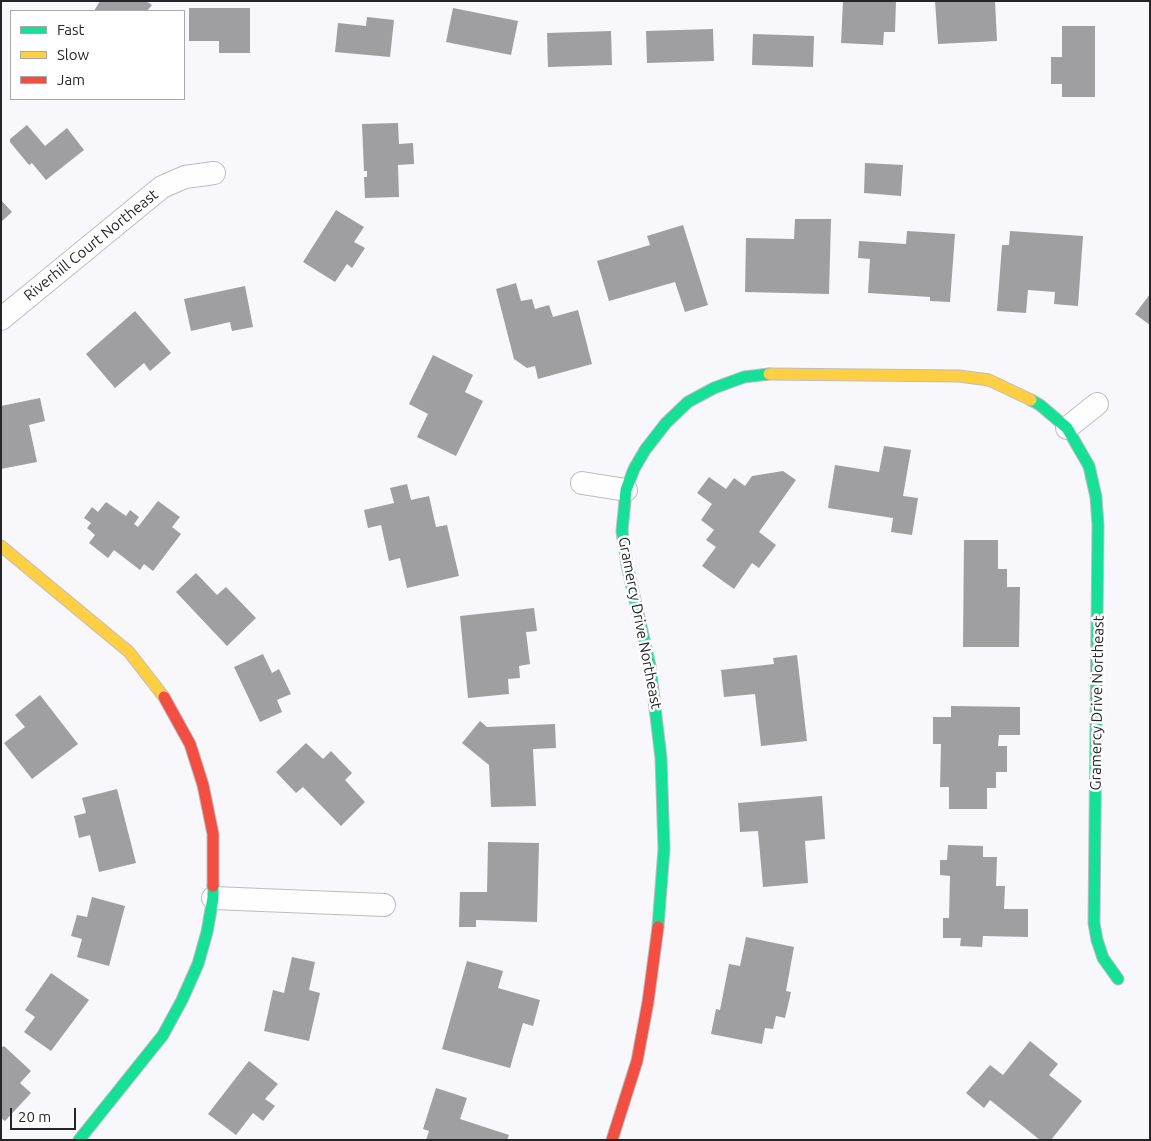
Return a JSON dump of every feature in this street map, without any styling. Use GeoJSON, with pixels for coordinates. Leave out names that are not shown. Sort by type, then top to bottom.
{"type":"FeatureCollection","features":[{"type":"Feature","properties":{"kind":"street","name":"Riverhill Court Northeast"},"geometry":{"type":"LineString","coordinates":[[1,319],[162,187],[185,177],[214,173]]}},
{"type":"Feature","properties":{"kind":"street","name":"Gramercy Drive Northeast"},"geometry":{"type":"LineString","coordinates":[[612,1140],[637,1060],[648,1002],[660,913],[664,849],[661,758],[656,707],[650,666],[622,531],[626,490],[634,469],[645,450],[666,423],[688,402],[714,388],[744,377],[774,372],[959,376],[989,380],[1015,391],[1040,405],[1066,428],[1089,466],[1096,497],[1098,526],[1094,923],[1103,958],[1118,980]]}},
{"type":"Feature","properties":{"kind":"street"},"geometry":{"type":"LineString","coordinates":[[1066,428],[1097,404]]}},
{"type":"Feature","properties":{"kind":"street"},"geometry":{"type":"LineString","coordinates":[[582,484],[626,490]]}},
{"type":"Feature","properties":{"kind":"street"},"geometry":{"type":"LineString","coordinates":[[1,546],[129,652],[166,699],[190,744],[203,785],[213,834],[213,898],[207,932],[198,964],[182,1000],[163,1035],[78,1140]]}},
{"type":"Feature","properties":{"kind":"street"},"geometry":{"type":"LineString","coordinates":[[213,898],[384,905]]}},
{"type":"Feature","properties":{"kind":"building"},"geometry":{"type":"Polygon","coordinates":[[[100,1],[146,1],[152,5],[148,10],[95,10],[100,1]]]}},
{"type":"Feature","properties":{"kind":"building"},"geometry":{"type":"Polygon","coordinates":[[[843,1],[896,1],[895,32],[884,32],[883,45],[841,43],[843,1]]]}},
{"type":"Feature","properties":{"kind":"building"},"geometry":{"type":"Polygon","coordinates":[[[935,1],[995,1],[997,41],[938,44],[935,1]]]}},
{"type":"Feature","properties":{"kind":"building"},"geometry":{"type":"Polygon","coordinates":[[[189,8],[250,8],[250,53],[219,53],[219,41],[189,41],[189,8]]]}},
{"type":"Feature","properties":{"kind":"building"},"geometry":{"type":"Polygon","coordinates":[[[453,8],[518,21],[511,55],[446,42],[453,8]]]}},
{"type":"Feature","properties":{"kind":"building"},"geometry":{"type":"Polygon","coordinates":[[[367,17],[394,20],[390,57],[335,52],[338,23],[366,26],[367,17]]]}},
{"type":"Feature","properties":{"kind":"building"},"geometry":{"type":"Polygon","coordinates":[[[1062,26],[1095,26],[1095,97],[1062,97],[1062,84],[1051,84],[1051,57],[1062,57],[1062,26]]]}},
{"type":"Feature","properties":{"kind":"building"},"geometry":{"type":"Polygon","coordinates":[[[713,29],[714,61],[647,63],[646,31],[713,29]]]}},
{"type":"Feature","properties":{"kind":"building"},"geometry":{"type":"Polygon","coordinates":[[[611,31],[612,65],[548,67],[547,33],[611,31]]]}},
{"type":"Feature","properties":{"kind":"building"},"geometry":{"type":"Polygon","coordinates":[[[753,34],[814,36],[813,67],[752,65],[753,34]]]}},
{"type":"Feature","properties":{"kind":"building"},"geometry":{"type":"Polygon","coordinates":[[[398,123],[399,144],[413,143],[414,164],[398,165],[399,197],[365,198],[364,177],[367,177],[367,171],[364,171],[362,124],[398,123]]]}},
{"type":"Feature","properties":{"kind":"building"},"geometry":{"type":"Polygon","coordinates":[[[27,125],[45,146],[67,128],[84,150],[46,180],[32,163],[29,165],[10,142],[10,139],[27,125]]]}},
{"type":"Feature","properties":{"kind":"building"},"geometry":{"type":"Polygon","coordinates":[[[865,163],[903,165],[901,196],[864,193],[865,163]]]}},
{"type":"Feature","properties":{"kind":"building"},"geometry":{"type":"Polygon","coordinates":[[[1,200],[12,212],[1,222],[1,200]]]}},
{"type":"Feature","properties":{"kind":"building"},"geometry":{"type":"Polygon","coordinates":[[[336,210],[364,227],[354,242],[365,248],[352,268],[347,264],[335,282],[303,262],[336,210]]]}},
{"type":"Feature","properties":{"kind":"building"},"geometry":{"type":"Polygon","coordinates":[[[795,219],[831,219],[829,294],[745,292],[746,238],[794,239],[795,219]]]}},
{"type":"Feature","properties":{"kind":"building"},"geometry":{"type":"Polygon","coordinates":[[[683,225],[708,305],[685,312],[675,282],[609,301],[597,261],[650,245],[647,236],[683,225]]]}},
{"type":"Feature","properties":{"kind":"building"},"geometry":{"type":"Polygon","coordinates":[[[907,231],[955,234],[950,302],[930,301],[930,297],[868,293],[870,259],[858,258],[859,241],[906,244],[907,231]]]}},
{"type":"Feature","properties":{"kind":"building"},"geometry":{"type":"Polygon","coordinates":[[[1010,231],[1083,236],[1078,306],[1054,304],[1055,292],[1028,290],[1026,313],[997,311],[1002,245],[1009,245],[1010,231]]]}},
{"type":"Feature","properties":{"kind":"building"},"geometry":{"type":"Polygon","coordinates":[[[516,283],[521,301],[532,299],[535,309],[549,305],[553,317],[578,310],[592,364],[538,379],[535,366],[527,368],[514,359],[496,289],[516,283]]]}},
{"type":"Feature","properties":{"kind":"building"},"geometry":{"type":"Polygon","coordinates":[[[245,286],[253,327],[232,331],[230,322],[191,331],[184,299],[245,286]]]}},
{"type":"Feature","properties":{"kind":"building"},"geometry":{"type":"Polygon","coordinates":[[[1150,294],[1150,325],[1135,314],[1150,294]]]}},
{"type":"Feature","properties":{"kind":"building"},"geometry":{"type":"Polygon","coordinates":[[[135,311],[171,353],[150,371],[144,363],[115,388],[86,354],[135,311]]]}},
{"type":"Feature","properties":{"kind":"building"},"geometry":{"type":"Polygon","coordinates":[[[433,355],[473,375],[465,392],[483,401],[456,456],[417,437],[428,414],[409,404],[433,355]]]}},
{"type":"Feature","properties":{"kind":"building"},"geometry":{"type":"Polygon","coordinates":[[[40,398],[45,421],[29,425],[37,462],[1,469],[1,406],[40,398]]]}},
{"type":"Feature","properties":{"kind":"building"},"geometry":{"type":"Polygon","coordinates":[[[884,446],[911,450],[903,496],[918,498],[912,535],[891,532],[893,518],[828,508],[835,465],[879,472],[884,446]]]}},
{"type":"Feature","properties":{"kind":"building"},"geometry":{"type":"Polygon","coordinates":[[[783,471],[796,480],[759,532],[776,545],[759,568],[752,563],[734,589],[702,566],[716,547],[706,540],[714,530],[701,520],[712,504],[697,493],[709,477],[726,489],[734,478],[745,486],[752,476],[783,471]]]}},
{"type":"Feature","properties":{"kind":"building"},"geometry":{"type":"Polygon","coordinates":[[[407,484],[411,500],[429,496],[436,527],[447,525],[459,576],[407,588],[400,558],[389,561],[381,525],[368,528],[364,510],[394,503],[390,488],[407,484]]]}},
{"type":"Feature","properties":{"kind":"building"},"geometry":{"type":"Polygon","coordinates":[[[158,501],[180,517],[172,527],[181,534],[153,571],[144,564],[140,570],[114,550],[108,558],[89,543],[95,535],[87,528],[91,523],[84,518],[92,507],[98,512],[106,502],[126,516],[130,510],[139,517],[134,524],[138,527],[158,501]]]}},
{"type":"Feature","properties":{"kind":"building"},"geometry":{"type":"Polygon","coordinates":[[[964,540],[998,540],[998,569],[1007,569],[1007,587],[1020,587],[1019,647],[963,647],[964,540]]]}},
{"type":"Feature","properties":{"kind":"building"},"geometry":{"type":"Polygon","coordinates":[[[196,573],[217,595],[226,587],[256,618],[227,646],[176,592],[196,573]]]}},
{"type":"Feature","properties":{"kind":"building"},"geometry":{"type":"Polygon","coordinates":[[[534,608],[537,631],[526,632],[530,664],[519,666],[520,678],[508,679],[509,694],[468,698],[460,616],[534,608]]]}},
{"type":"Feature","properties":{"kind":"building"},"geometry":{"type":"Polygon","coordinates":[[[263,654],[272,673],[279,669],[291,694],[277,700],[282,712],[260,722],[234,667],[263,654]]]}},
{"type":"Feature","properties":{"kind":"building"},"geometry":{"type":"Polygon","coordinates":[[[797,655],[807,741],[761,746],[755,694],[724,697],[721,670],[774,664],[773,658],[797,655]]]}},
{"type":"Feature","properties":{"kind":"building"},"geometry":{"type":"Polygon","coordinates":[[[40,695],[78,744],[32,779],[4,743],[25,727],[15,715],[40,695]]]}},
{"type":"Feature","properties":{"kind":"building"},"geometry":{"type":"Polygon","coordinates":[[[951,706],[1020,707],[1020,735],[999,735],[998,746],[1007,746],[1007,772],[996,772],[996,788],[987,788],[987,809],[949,809],[949,787],[940,787],[941,744],[933,744],[933,717],[951,717],[951,706]]]}},
{"type":"Feature","properties":{"kind":"building"},"geometry":{"type":"Polygon","coordinates":[[[480,721],[487,727],[555,724],[556,748],[533,749],[536,806],[491,807],[489,765],[462,743],[480,721]]]}},
{"type":"Feature","properties":{"kind":"building"},"geometry":{"type":"Polygon","coordinates":[[[306,743],[323,759],[331,751],[352,773],[345,780],[365,802],[341,826],[303,787],[296,793],[276,772],[306,743]]]}},
{"type":"Feature","properties":{"kind":"building"},"geometry":{"type":"Polygon","coordinates":[[[117,789],[136,863],[99,872],[90,835],[79,838],[74,816],[86,813],[82,798],[117,789]]]}},
{"type":"Feature","properties":{"kind":"building"},"geometry":{"type":"Polygon","coordinates":[[[822,796],[825,839],[805,841],[808,883],[763,887],[758,831],[740,832],[738,803],[822,796]]]}},
{"type":"Feature","properties":{"kind":"building"},"geometry":{"type":"Polygon","coordinates":[[[488,842],[539,843],[537,922],[476,920],[476,927],[459,927],[460,892],[487,892],[488,842]]]}},
{"type":"Feature","properties":{"kind":"building"},"geometry":{"type":"Polygon","coordinates":[[[948,845],[983,846],[983,857],[997,857],[996,886],[1005,886],[1004,909],[1028,909],[1028,937],[983,936],[982,947],[960,946],[961,938],[943,938],[943,918],[949,918],[950,876],[940,875],[940,860],[947,860],[948,845]]]}},
{"type":"Feature","properties":{"kind":"building"},"geometry":{"type":"Polygon","coordinates":[[[92,897],[125,906],[109,966],[77,957],[82,939],[71,936],[77,915],[87,917],[92,897]]]}},
{"type":"Feature","properties":{"kind":"building"},"geometry":{"type":"Polygon","coordinates":[[[746,937],[794,947],[786,991],[791,992],[785,1018],[776,1016],[773,1029],[765,1028],[762,1044],[711,1034],[716,1009],[720,1010],[729,964],[740,966],[746,937]]]}},
{"type":"Feature","properties":{"kind":"building"},"geometry":{"type":"Polygon","coordinates":[[[292,957],[315,962],[309,990],[320,993],[309,1041],[264,1031],[273,990],[284,993],[292,957]]]}},
{"type":"Feature","properties":{"kind":"building"},"geometry":{"type":"Polygon","coordinates":[[[467,961],[503,971],[498,988],[540,1000],[533,1026],[523,1023],[510,1068],[442,1049],[467,961]]]}},
{"type":"Feature","properties":{"kind":"building"},"geometry":{"type":"Polygon","coordinates":[[[51,973],[89,1000],[51,1051],[24,1032],[35,1017],[25,1010],[51,973]]]}},
{"type":"Feature","properties":{"kind":"building"},"geometry":{"type":"Polygon","coordinates":[[[1030,1041],[1058,1064],[1049,1075],[1082,1101],[1051,1140],[1040,1140],[990,1100],[984,1108],[966,1093],[990,1065],[1003,1075],[1030,1041]]]}},
{"type":"Feature","properties":{"kind":"building"},"geometry":{"type":"Polygon","coordinates":[[[4,1046],[31,1071],[20,1083],[31,1093],[5,1121],[1,1118],[1,1048],[4,1046]]]}},
{"type":"Feature","properties":{"kind":"building"},"geometry":{"type":"Polygon","coordinates":[[[249,1061],[278,1084],[265,1099],[275,1106],[263,1121],[253,1113],[236,1135],[208,1114],[249,1061]]]}},
{"type":"Feature","properties":{"kind":"building"},"geometry":{"type":"Polygon","coordinates":[[[436,1088],[467,1098],[460,1119],[509,1135],[507,1140],[426,1140],[429,1131],[423,1129],[436,1088]]]}},
{"type":"Feature","properties":{"kind":"traffic: fast"},"geometry":{"type":"LineString","coordinates":[[658,927],[664,849],[661,758],[650,666],[627,565],[622,531],[626,490],[634,469],[645,450],[666,423],[688,402],[714,388],[744,377],[769,374]]}},
{"type":"Feature","properties":{"kind":"traffic: fast"},"geometry":{"type":"LineString","coordinates":[[1031,400],[1040,405],[1067,428],[1089,466],[1096,497],[1098,525],[1094,923],[1103,958],[1118,979]]}},
{"type":"Feature","properties":{"kind":"traffic: fast"},"geometry":{"type":"LineString","coordinates":[[79,1140],[163,1035],[182,1000],[198,964],[207,932],[213,898],[213,886]]}},
{"type":"Feature","properties":{"kind":"traffic: slow"},"geometry":{"type":"LineString","coordinates":[[769,374],[959,376],[989,380],[1031,400]]}},
{"type":"Feature","properties":{"kind":"traffic: slow"},"geometry":{"type":"LineString","coordinates":[[1,546],[129,652],[164,697]]}},
{"type":"Feature","properties":{"kind":"traffic: jam"},"geometry":{"type":"LineString","coordinates":[[164,697],[190,744],[203,785],[213,834],[213,886]]}},
{"type":"Feature","properties":{"kind":"traffic: jam"},"geometry":{"type":"LineString","coordinates":[[612,1140],[637,1061],[648,1002],[658,927]]}}]}
